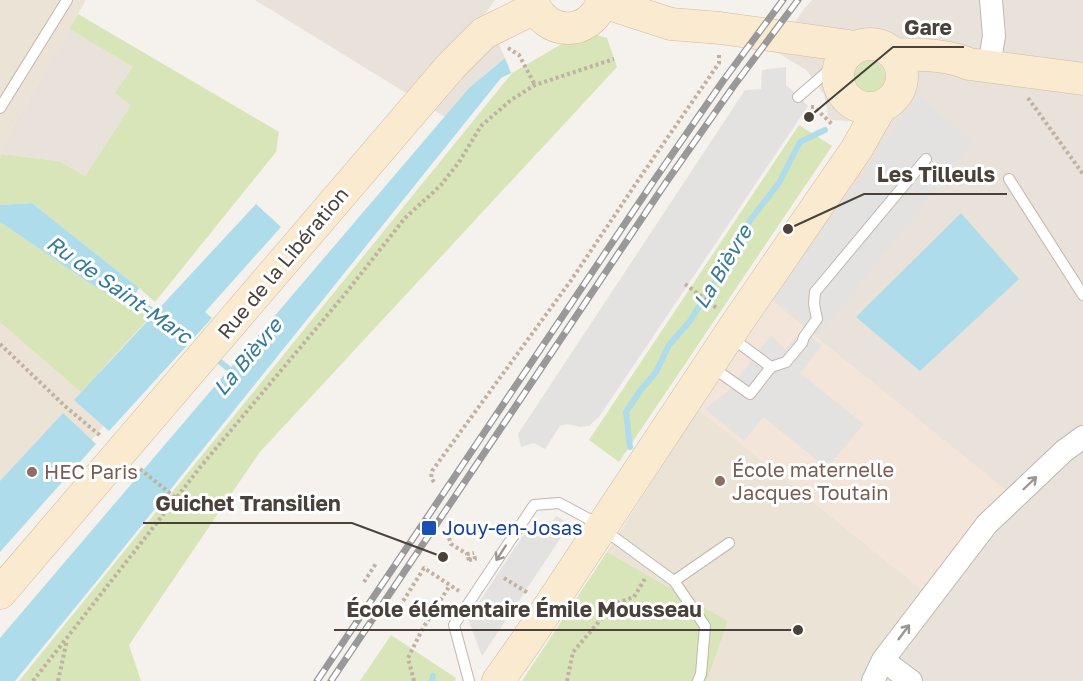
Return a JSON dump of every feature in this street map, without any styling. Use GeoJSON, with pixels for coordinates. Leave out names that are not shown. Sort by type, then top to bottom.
{"type":"FeatureCollection","features":[{"type":"Feature","properties":{"kind":"main road"},"geometry":{"type":"LineString","coordinates":[[534,4],[541,16],[557,27],[576,27],[585,24],[598,11],[603,1],[671,24],[720,28],[856,47]]}},
{"type":"Feature","properties":{"kind":"main road","name":"Rue de la Libération"},"geometry":{"type":"LineString","coordinates":[[0,593],[130,460],[207,352],[432,87],[484,33],[534,4]]}},
{"type":"Feature","properties":{"kind":"main road"},"geometry":{"type":"LineString","coordinates":[[770,36],[836,93],[863,108],[873,108],[891,96],[979,65]]}},
{"type":"Feature","properties":{"kind":"main road"},"geometry":{"type":"LineString","coordinates":[[498,681],[606,531],[676,416],[715,369],[729,330],[747,330],[762,288],[856,150],[891,96],[902,72],[893,54],[878,45],[867,44],[856,47],[848,52],[838,69],[836,93],[847,125],[842,169]]}},
{"type":"Feature","properties":{"kind":"main road"},"geometry":{"type":"LineString","coordinates":[[893,54],[938,56],[979,65],[1083,79]]}},
{"type":"Feature","properties":{"kind":"street"},"geometry":{"type":"LineString","coordinates":[[979,65],[994,36],[991,0]]}},
{"type":"Feature","properties":{"kind":"street"},"geometry":{"type":"LineString","coordinates":[[873,681],[883,660],[987,524],[1064,451],[1083,437]]}},
{"type":"Feature","properties":{"kind":"street"},"geometry":{"type":"LineString","coordinates":[[883,660],[911,681]]}},
{"type":"Feature","properties":{"kind":"lane"},"geometry":{"type":"LineString","coordinates":[[0,108],[67,0]]}},
{"type":"Feature","properties":{"kind":"lane"},"geometry":{"type":"LineString","coordinates":[[798,97],[836,93]]}},
{"type":"Feature","properties":{"kind":"lane"},"geometry":{"type":"LineString","coordinates":[[715,369],[750,394],[771,367],[786,362],[802,343],[817,318],[814,304],[815,292],[926,159]]}},
{"type":"Feature","properties":{"kind":"lane"},"geometry":{"type":"LineString","coordinates":[[1009,179],[1083,295]]}},
{"type":"Feature","properties":{"kind":"lane"},"geometry":{"type":"LineString","coordinates":[[729,330],[771,367]]}},
{"type":"Feature","properties":{"kind":"lane"},"geometry":{"type":"LineString","coordinates":[[469,681],[454,625],[534,504],[559,503],[587,518],[674,581],[705,626],[701,674],[698,681]]}},
{"type":"Feature","properties":{"kind":"lane"},"geometry":{"type":"LineString","coordinates":[[674,581],[729,543]]}},
{"type":"Feature","properties":{"kind":"path"},"geometry":{"type":"LineString","coordinates":[[484,33],[519,56],[535,85]]}},
{"type":"Feature","properties":{"kind":"path"},"geometry":{"type":"LineString","coordinates":[[434,483],[431,478],[432,471],[572,279],[719,63],[719,51]]}},
{"type":"Feature","properties":{"kind":"path"},"geometry":{"type":"LineString","coordinates":[[33,681],[202,465],[345,294],[405,218],[441,185],[459,162],[481,126],[511,100],[535,85],[614,59]]}},
{"type":"Feature","properties":{"kind":"path"},"geometry":{"type":"LineString","coordinates":[[804,110],[814,107],[836,93]]}},
{"type":"Feature","properties":{"kind":"path"},"geometry":{"type":"LineString","coordinates":[[1028,97],[1083,174]]}},
{"type":"Feature","properties":{"kind":"path"},"geometry":{"type":"LineString","coordinates":[[685,284],[729,330]]}},
{"type":"Feature","properties":{"kind":"path"},"geometry":{"type":"LineString","coordinates":[[0,344],[67,408],[177,499]]}},
{"type":"Feature","properties":{"kind":"path"},"geometry":{"type":"LineString","coordinates":[[449,538],[451,544],[467,554]]}},
{"type":"Feature","properties":{"kind":"path"},"geometry":{"type":"LineString","coordinates":[[364,582],[377,562]]}},
{"type":"Feature","properties":{"kind":"path"},"geometry":{"type":"LineString","coordinates":[[567,681],[573,652],[614,604],[634,597],[653,565]]}},
{"type":"Feature","properties":{"kind":"path"},"geometry":{"type":"LineString","coordinates":[[400,606],[424,568],[471,599]]}},
{"type":"Feature","properties":{"kind":"path"},"geometry":{"type":"LineString","coordinates":[[414,681],[408,658],[423,628],[450,585]]}},
{"type":"Feature","properties":{"kind":"path"},"geometry":{"type":"LineString","coordinates":[[58,681],[67,636]]}},
{"type":"Feature","properties":{"kind":"shaded area"},"geometry":{"type":"Polygon","coordinates":[[[0,0],[86,0],[8,135],[0,158],[0,0]]]}},
{"type":"Feature","properties":{"kind":"shaded area"},"geometry":{"type":"Polygon","coordinates":[[[255,0],[495,0],[485,14],[505,58],[469,88],[445,117],[255,0]]]}},
{"type":"Feature","properties":{"kind":"shaded area"},"geometry":{"type":"Polygon","coordinates":[[[812,0],[1083,0],[1083,681],[864,681],[885,639],[921,589],[1005,490],[768,298],[885,123],[829,120],[824,94],[806,70],[775,51],[812,0]]]}},
{"type":"Feature","properties":{"kind":"shaded area"},"geometry":{"type":"Polygon","coordinates":[[[69,29],[133,67],[131,105],[85,176],[59,161],[1,154],[8,135],[69,29]]]}},
{"type":"Feature","properties":{"kind":"shaded area"},"geometry":{"type":"Polygon","coordinates":[[[786,67],[786,85],[808,106],[599,417],[589,426],[580,427],[567,424],[560,426],[545,449],[534,443],[521,447],[518,434],[745,90],[761,89],[762,70],[786,67]]]}},
{"type":"Feature","properties":{"kind":"shaded area"},"geometry":{"type":"Polygon","coordinates":[[[919,95],[972,143],[819,335],[773,297],[919,95]]]}},
{"type":"Feature","properties":{"kind":"shaded area","name":"HEC Paris"},"geometry":{"type":"Polygon","coordinates":[[[0,292],[128,397],[0,548],[0,292]]]}},
{"type":"Feature","properties":{"kind":"shaded area"},"geometry":{"type":"Polygon","coordinates":[[[768,298],[1006,490],[921,589],[698,409],[768,298]]]}},
{"type":"Feature","properties":{"kind":"shaded area"},"geometry":{"type":"Polygon","coordinates":[[[771,335],[785,349],[796,337],[812,337],[822,345],[800,373],[864,424],[827,468],[763,417],[744,441],[705,409],[728,391],[771,335]]]}},
{"type":"Feature","properties":{"kind":"shaded area","name":"École maternelle Jacques Toutain"},"geometry":{"type":"Polygon","coordinates":[[[698,409],[921,589],[885,639],[864,681],[707,681],[728,621],[607,552],[698,409]]]}},
{"type":"Feature","properties":{"kind":"shaded area"},"geometry":{"type":"Polygon","coordinates":[[[556,516],[570,524],[482,656],[468,619],[528,528],[536,528],[546,533],[556,516]]]}},
{"type":"Feature","properties":{"kind":"green space"},"geometry":{"type":"Polygon","coordinates":[[[78,14],[279,132],[276,152],[155,302],[32,203],[0,205],[1,154],[59,161],[85,176],[131,105],[115,93],[133,67],[69,29],[78,14]]]}},
{"type":"Feature","properties":{"kind":"green space"},"geometry":{"type":"Polygon","coordinates":[[[584,31],[607,38],[617,67],[259,453],[129,645],[141,681],[19,681],[512,73],[584,31]]]}},
{"type":"Feature","properties":{"kind":"green space"},"geometry":{"type":"Polygon","coordinates":[[[868,61],[880,66],[885,78],[880,90],[868,95],[856,90],[851,78],[856,66],[868,61]]]}},
{"type":"Feature","properties":{"kind":"green space"},"geometry":{"type":"Polygon","coordinates":[[[799,125],[832,146],[619,462],[589,440],[799,125]]]}},
{"type":"Feature","properties":{"kind":"green space"},"geometry":{"type":"Polygon","coordinates":[[[0,222],[88,282],[150,317],[81,392],[0,322],[0,222]]]}},
{"type":"Feature","properties":{"kind":"green space"},"geometry":{"type":"Polygon","coordinates":[[[607,552],[728,621],[707,681],[522,681],[607,552]]]}},
{"type":"Feature","properties":{"kind":"green space"},"geometry":{"type":"Polygon","coordinates":[[[391,635],[456,678],[455,681],[360,681],[391,635]]]}},
{"type":"Feature","properties":{"kind":"water"},"geometry":{"type":"Polygon","coordinates":[[[505,58],[511,73],[501,78],[15,681],[0,681],[0,638],[469,88],[505,58]]]}},
{"type":"Feature","properties":{"kind":"water"},"geometry":{"type":"Polygon","coordinates":[[[32,203],[139,288],[128,306],[88,282],[0,222],[0,205],[32,203]]]}},
{"type":"Feature","properties":{"kind":"water"},"geometry":{"type":"Polygon","coordinates":[[[256,204],[281,227],[205,312],[212,318],[109,431],[74,400],[256,204]]]}},
{"type":"Feature","properties":{"kind":"water"},"geometry":{"type":"Polygon","coordinates":[[[961,213],[1019,279],[920,371],[856,317],[961,213]]]}},
{"type":"Feature","properties":{"kind":"water"},"geometry":{"type":"Polygon","coordinates":[[[63,413],[96,444],[0,552],[0,481],[63,413]]]}},
{"type":"Feature","properties":{"kind":"waterway","name":"La Bièvre"},"geometry":{"type":"LineString","coordinates":[[630,447],[626,412],[656,372],[669,345],[690,321],[751,219],[779,183],[800,142],[825,130]]}},
{"type":"Feature","properties":{"kind":"waterway","name":"Ru de Saint-Marc"},"geometry":{"type":"LineString","coordinates":[[128,292],[160,317]]}},
{"type":"Feature","properties":{"kind":"waterway","name":"Ru de Saint-Marc"},"geometry":{"type":"LineString","coordinates":[[214,357],[234,373]]}},
{"type":"Feature","properties":{"kind":"waterway","name":"La Bièvre"},"geometry":{"type":"LineString","coordinates":[[432,681],[433,676]]}},
{"type":"Feature","properties":{"kind":"railway"},"geometry":{"type":"LineString","coordinates":[[317,681],[655,179],[783,0]]}},
{"type":"Feature","properties":{"kind":"railway"},"geometry":{"type":"LineString","coordinates":[[331,681],[665,184],[798,0]]}},
{"type":"Feature","properties":{"kind":"place","name":"Gare"},"geometry":{"type":"Point","coordinates":[809,117]}},
{"type":"Feature","properties":{"kind":"place","name":"Les Tilleuls"},"geometry":{"type":"Point","coordinates":[788,229]}},
{"type":"Feature","properties":{"kind":"place","name":"HEC Paris"},"geometry":{"type":"Point","coordinates":[32,472]}},
{"type":"Feature","properties":{"kind":"place","name":"École maternelle Jacques Toutain"},"geometry":{"type":"Point","coordinates":[720,481]}},
{"type":"Feature","properties":{"kind":"place","name":"Jouy-en-Josas"},"geometry":{"type":"Point","coordinates":[429,528]}},
{"type":"Feature","properties":{"kind":"place","name":"Guichet Transilien"},"geometry":{"type":"Point","coordinates":[443,557]}},
{"type":"Feature","properties":{"kind":"place","name":"École élémentaire Émile Mousseau"},"geometry":{"type":"Point","coordinates":[798,630]}}]}
